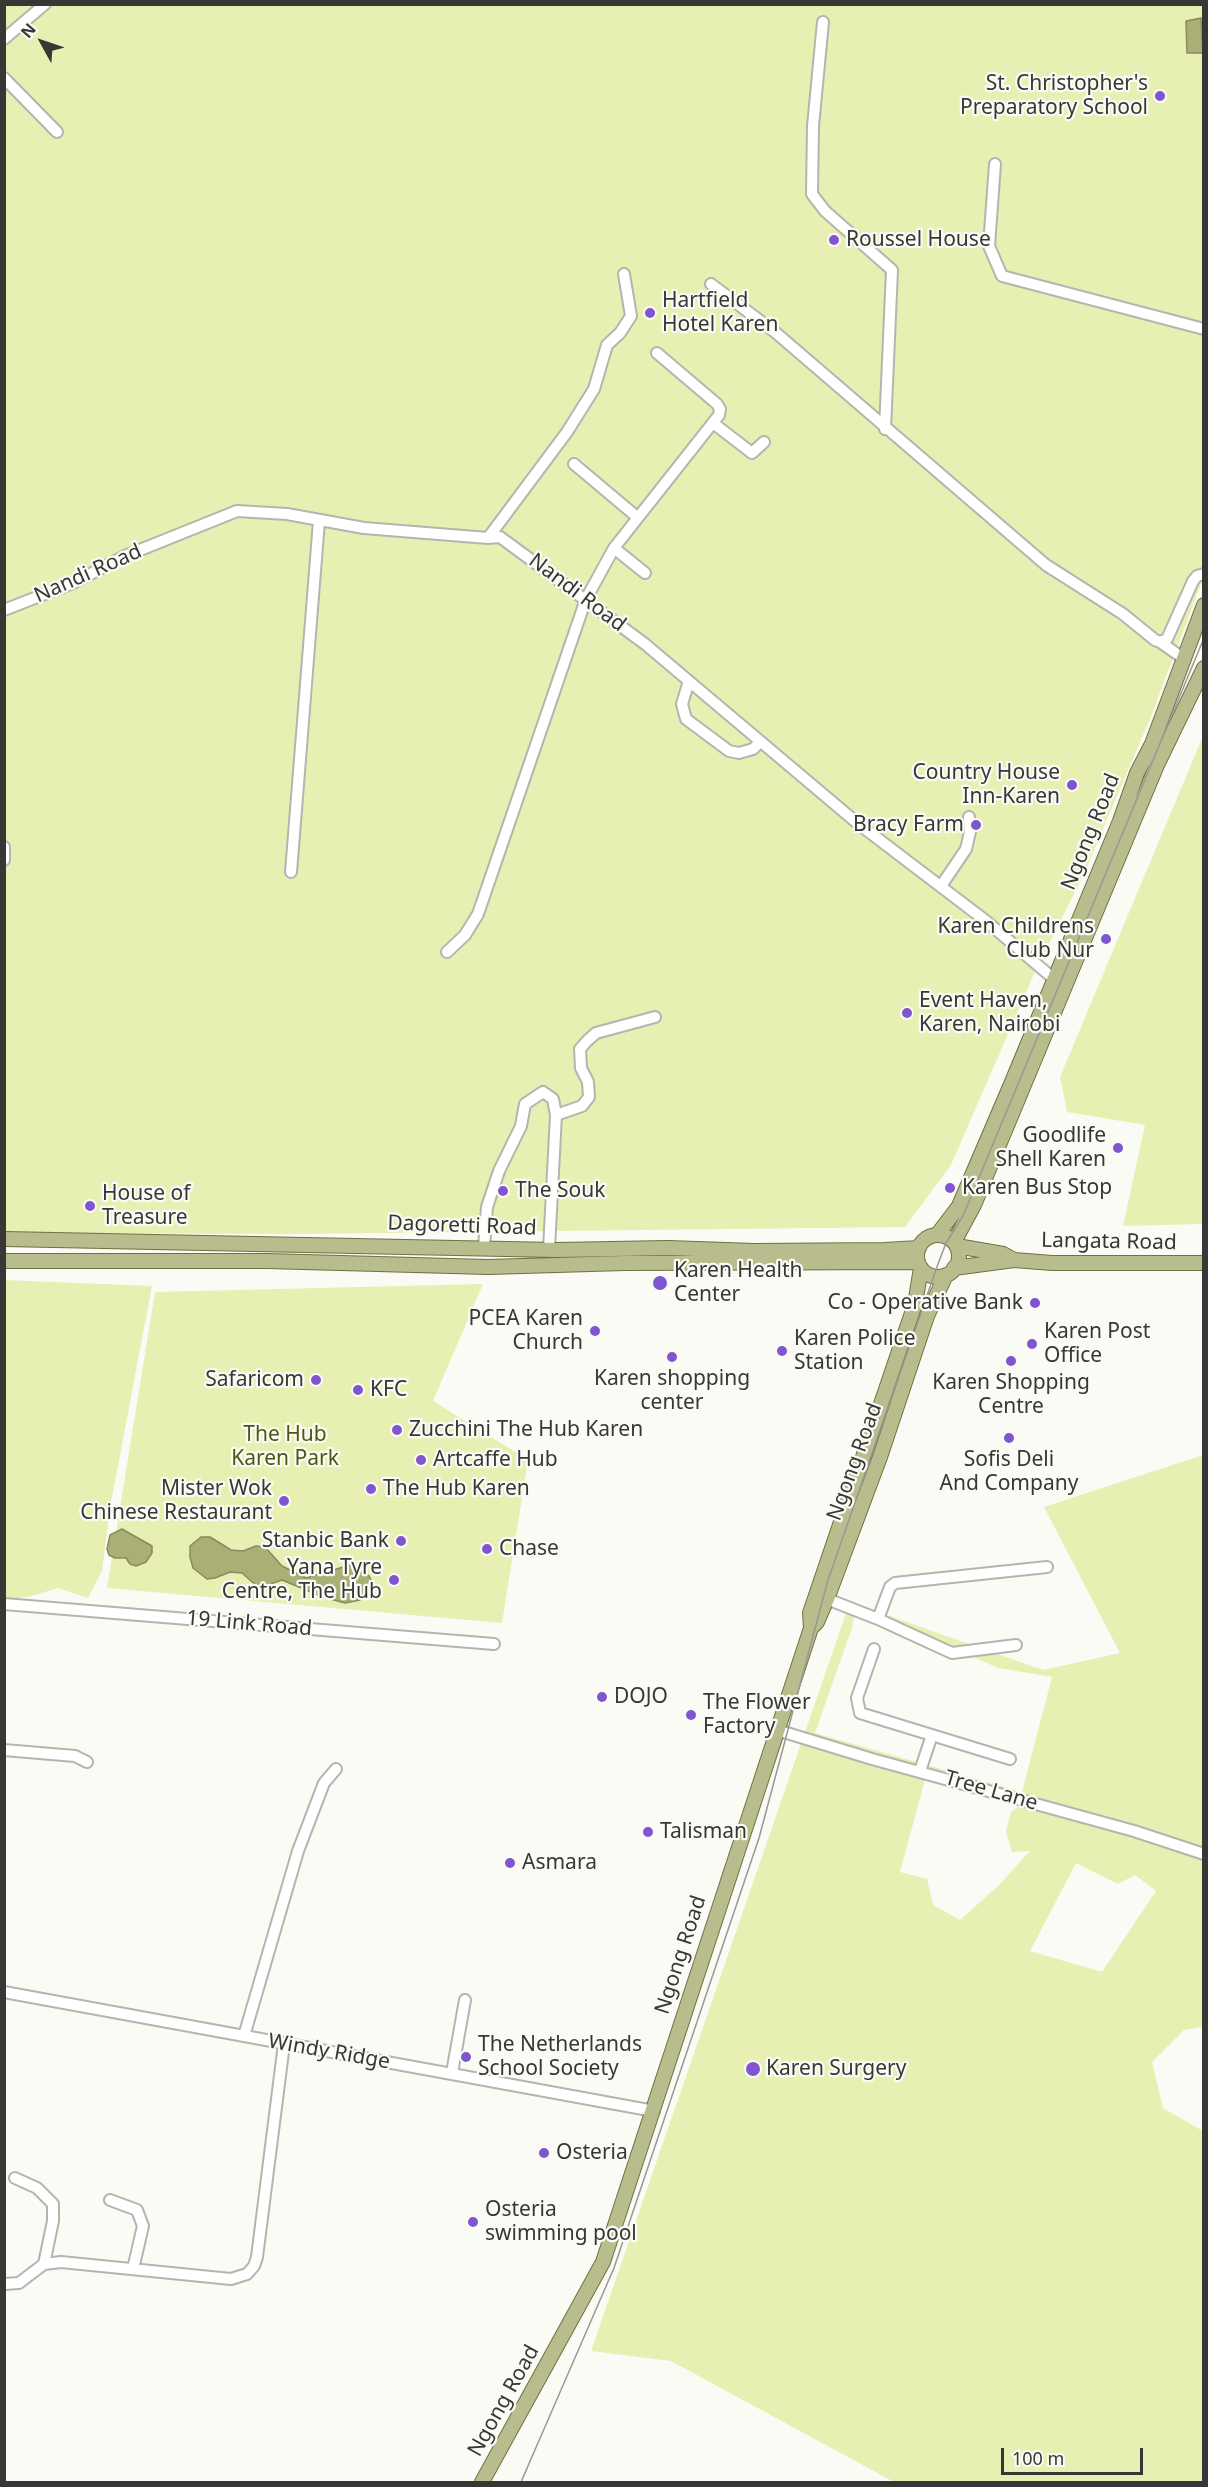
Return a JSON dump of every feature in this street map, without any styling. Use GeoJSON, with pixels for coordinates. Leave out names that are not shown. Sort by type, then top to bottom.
{"type":"FeatureCollection","features":[{"type":"Feature","properties":{"kind":"main road","name":"Ngong Road"},"geometry":{"type":"LineString","coordinates":[[937,1235],[959,1206],[1120,821],[1137,773],[1152,744],[1203,605]]}},
{"type":"Feature","properties":{"kind":"main road","name":"Ngong Road"},"geometry":{"type":"LineString","coordinates":[[955,1244],[974,1205],[1164,750],[1203,668]]}},
{"type":"Feature","properties":{"kind":"main road"},"geometry":{"type":"LineString","coordinates":[[937,1235],[947,1237],[955,1244],[1003,1254],[1014,1260],[932,1276],[920,1259],[928,1238],[937,1235]]}},
{"type":"Feature","properties":{"kind":"main road","name":"Dagoretti Road"},"geometry":{"type":"LineString","coordinates":[[4,1239],[549,1249],[668,1248],[920,1259]]}},
{"type":"Feature","properties":{"kind":"main road"},"geometry":{"type":"LineString","coordinates":[[950,1271],[958,1259],[955,1244]]}},
{"type":"Feature","properties":{"kind":"main road","name":"Ngong Road"},"geometry":{"type":"LineString","coordinates":[[482,2482],[599,2271],[654,2111],[811,1628],[827,1599],[915,1304],[920,1259]]}},
{"type":"Feature","properties":{"kind":"main road","name":"Dagoretti Road"},"geometry":{"type":"LineString","coordinates":[[4,1261],[267,1261],[488,1267],[920,1259]]}},
{"type":"Feature","properties":{"kind":"main road","name":"Langata Road"},"geometry":{"type":"LineString","coordinates":[[1014,1260],[1203,1263]]}},
{"type":"Feature","properties":{"kind":"main road","name":"Ngong Road"},"geometry":{"type":"LineString","coordinates":[[811,1628],[810,1613],[855,1504],[927,1316],[950,1271]]}},
{"type":"Feature","properties":{"kind":"street"},"geometry":{"type":"LineString","coordinates":[[4,39],[45,4]]}},
{"type":"Feature","properties":{"kind":"street"},"geometry":{"type":"LineString","coordinates":[[823,22],[813,126],[813,194],[825,211],[892,270],[885,429]]}},
{"type":"Feature","properties":{"kind":"street"},"geometry":{"type":"LineString","coordinates":[[4,78],[57,132]]}},
{"type":"Feature","properties":{"kind":"street"},"geometry":{"type":"LineString","coordinates":[[995,164],[989,246],[1002,276],[1203,329]]}},
{"type":"Feature","properties":{"kind":"street"},"geometry":{"type":"LineString","coordinates":[[488,538],[567,432],[594,389],[607,345],[620,333],[631,316],[624,274]]}},
{"type":"Feature","properties":{"kind":"street"},"geometry":{"type":"LineString","coordinates":[[711,284],[775,332],[885,429],[1046,564],[1123,614],[1183,658]]}},
{"type":"Feature","properties":{"kind":"street"},"geometry":{"type":"LineString","coordinates":[[447,952],[465,935],[478,914],[586,599],[614,549],[713,423],[720,409],[657,353]]}},
{"type":"Feature","properties":{"kind":"street"},"geometry":{"type":"LineString","coordinates":[[713,423],[752,453],[764,442]]}},
{"type":"Feature","properties":{"kind":"street"},"geometry":{"type":"LineString","coordinates":[[574,464],[637,518]]}},
{"type":"Feature","properties":{"kind":"street","name":"Nandi Road"},"geometry":{"type":"LineString","coordinates":[[4,610],[73,583],[125,556],[237,511],[287,514],[364,528],[500,537],[586,599],[689,681],[856,822],[986,921],[1054,979]]}},
{"type":"Feature","properties":{"kind":"street"},"geometry":{"type":"LineString","coordinates":[[291,872],[319,521]]}},
{"type":"Feature","properties":{"kind":"street"},"geometry":{"type":"LineString","coordinates":[[614,549],[645,573]]}},
{"type":"Feature","properties":{"kind":"street"},"geometry":{"type":"LineString","coordinates":[[1160,642],[1167,639],[1171,633],[1193,581],[1197,576],[1203,574]]}},
{"type":"Feature","properties":{"kind":"street"},"geometry":{"type":"LineString","coordinates":[[689,681],[682,704],[686,719],[729,752],[739,753],[753,749],[760,742]]}},
{"type":"Feature","properties":{"kind":"street"},"geometry":{"type":"LineString","coordinates":[[941,886],[966,849],[970,832],[969,817]]}},
{"type":"Feature","properties":{"kind":"street"},"geometry":{"type":"LineString","coordinates":[[4,847],[4,860]]}},
{"type":"Feature","properties":{"kind":"street"},"geometry":{"type":"LineString","coordinates":[[556,1115],[582,1106],[590,1097],[588,1082],[581,1068],[580,1049],[587,1041],[596,1033],[655,1017]]}},
{"type":"Feature","properties":{"kind":"street"},"geometry":{"type":"LineString","coordinates":[[484,1247],[487,1207],[499,1171],[521,1126],[525,1104],[543,1092],[554,1099],[556,1115],[549,1249]]}},
{"type":"Feature","properties":{"kind":"street"},"geometry":{"type":"LineString","coordinates":[[878,1619],[890,1587],[895,1583],[1047,1567]]}},
{"type":"Feature","properties":{"kind":"street"},"geometry":{"type":"LineString","coordinates":[[827,1599],[878,1619],[952,1653],[1016,1645]]}},
{"type":"Feature","properties":{"kind":"street","name":"19 Link Road"},"geometry":{"type":"LineString","coordinates":[[4,1604],[494,1644]]}},
{"type":"Feature","properties":{"kind":"street"},"geometry":{"type":"LineString","coordinates":[[874,1649],[857,1698],[860,1713],[1010,1760]]}},
{"type":"Feature","properties":{"kind":"street","name":"Tree Lane"},"geometry":{"type":"LineString","coordinates":[[777,1730],[1134,1831],[1203,1854]]}},
{"type":"Feature","properties":{"kind":"street"},"geometry":{"type":"LineString","coordinates":[[920,1771],[932,1735]]}},
{"type":"Feature","properties":{"kind":"street"},"geometry":{"type":"LineString","coordinates":[[4,1750],[75,1756],[87,1762]]}},
{"type":"Feature","properties":{"kind":"street"},"geometry":{"type":"LineString","coordinates":[[244,2036],[298,1851],[324,1783],[336,1769]]}},
{"type":"Feature","properties":{"kind":"street","name":"Windy Ridge"},"geometry":{"type":"LineString","coordinates":[[4,1992],[654,2111]]}},
{"type":"Feature","properties":{"kind":"street"},"geometry":{"type":"LineString","coordinates":[[452,2073],[465,2000]]}},
{"type":"Feature","properties":{"kind":"street"},"geometry":{"type":"LineString","coordinates":[[4,2284],[19,2283],[44,2264],[61,2262],[231,2279],[247,2274],[255,2266],[284,2044]]}},
{"type":"Feature","properties":{"kind":"street"},"geometry":{"type":"LineString","coordinates":[[15,2178],[37,2188],[53,2204],[53,2221],[44,2264]]}},
{"type":"Feature","properties":{"kind":"street"},"geometry":{"type":"LineString","coordinates":[[110,2200],[136,2210],[143,2226],[133,2269]]}},
{"type":"Feature","properties":{"kind":"green space"},"geometry":{"type":"Polygon","coordinates":[[[4,5],[1203,5],[1203,579],[1150,719],[1085,872],[1034,974],[951,1165],[905,1227],[294,1234],[5,1233],[4,5]]]}},
{"type":"Feature","properties":{"kind":"green space"},"geometry":{"type":"Polygon","coordinates":[[[1203,736],[1203,1224],[1123,1226],[1145,1125],[1067,1112],[1060,1077],[1203,736]]]}},
{"type":"Feature","properties":{"kind":"green space"},"geometry":{"type":"Polygon","coordinates":[[[4,1280],[152,1286],[110,1508],[102,1571],[88,1598],[58,1588],[32,1596],[5,1600],[4,1280]]]}},
{"type":"Feature","properties":{"kind":"green space","name":"The Hub Karen Park"},"geometry":{"type":"Polygon","coordinates":[[[483,1284],[433,1401],[528,1460],[502,1623],[107,1588],[155,1292],[483,1284]]]}},
{"type":"Feature","properties":{"kind":"green space"},"geometry":{"type":"Polygon","coordinates":[[[1203,1455],[1203,2027],[1184,2030],[1152,2062],[1163,2108],[1203,2131],[1203,2482],[894,2482],[671,2361],[591,2351],[850,1602],[1043,1670],[1120,1653],[1044,1507],[1203,1455]],[[856,1608],[852,1628],[815,1733],[1022,1792],[1052,1677],[998,1668],[908,1628],[856,1608]],[[926,1776],[900,1872],[927,1879],[933,1905],[960,1920],[998,1886],[1030,1851],[1012,1852],[1006,1831],[1011,1812],[1029,1799],[926,1776]],[[1076,1863],[1030,1951],[1102,1972],[1156,1891],[1135,1875],[1118,1884],[1076,1863]]]}},
{"type":"Feature","properties":{"kind":"shaded area"},"geometry":{"type":"Polygon","coordinates":[[[1201,18],[1203,53],[1187,53],[1186,21],[1201,18]]]}},
{"type":"Feature","properties":{"kind":"shaded area"},"geometry":{"type":"Polygon","coordinates":[[[122,1529],[152,1546],[152,1553],[146,1562],[136,1566],[130,1564],[126,1558],[115,1558],[109,1555],[107,1549],[110,1535],[122,1529]]]}},
{"type":"Feature","properties":{"kind":"shaded area"},"geometry":{"type":"Polygon","coordinates":[[[201,1537],[210,1537],[231,1550],[243,1551],[256,1546],[265,1547],[282,1566],[306,1578],[350,1565],[369,1576],[373,1583],[371,1589],[360,1600],[345,1603],[323,1597],[282,1580],[259,1588],[242,1573],[230,1572],[207,1579],[193,1568],[190,1557],[190,1546],[201,1537]]]}},
{"type":"Feature","properties":{"kind":"tram line"},"geometry":{"type":"LineString","coordinates":[[521,2482],[614,2268],[759,1838],[828,1580],[938,1264],[946,1243],[963,1216],[1204,638]]}},
{"type":"Feature","properties":{"kind":"place","name":"St. Christopher's Preparatory School"},"geometry":{"type":"Point","coordinates":[1160,96]}},
{"type":"Feature","properties":{"kind":"place","name":"Roussel House"},"geometry":{"type":"Point","coordinates":[834,240]}},
{"type":"Feature","properties":{"kind":"place","name":"Hartfield Hotel Karen"},"geometry":{"type":"Point","coordinates":[650,313]}},
{"type":"Feature","properties":{"kind":"place","name":"Country House Inn-Karen"},"geometry":{"type":"Point","coordinates":[1072,785]}},
{"type":"Feature","properties":{"kind":"place","name":"Bracy Farm"},"geometry":{"type":"Point","coordinates":[976,825]}},
{"type":"Feature","properties":{"kind":"place","name":"Karen Childrens Club Nur"},"geometry":{"type":"Point","coordinates":[1106,939]}},
{"type":"Feature","properties":{"kind":"place","name":"Event Haven, Karen, Nairobi"},"geometry":{"type":"Point","coordinates":[907,1013]}},
{"type":"Feature","properties":{"kind":"place","name":"Goodlife Shell Karen"},"geometry":{"type":"Point","coordinates":[1118,1148]}},
{"type":"Feature","properties":{"kind":"place","name":"Karen Bus Stop"},"geometry":{"type":"Point","coordinates":[950,1188]}},
{"type":"Feature","properties":{"kind":"place","name":"The Souk"},"geometry":{"type":"Point","coordinates":[503,1191]}},
{"type":"Feature","properties":{"kind":"place","name":"House of Treasure"},"geometry":{"type":"Point","coordinates":[90,1206]}},
{"type":"Feature","properties":{"kind":"place","name":"Karen Health Center"},"geometry":{"type":"Point","coordinates":[660,1283]}},
{"type":"Feature","properties":{"kind":"place","name":"Co - Operative Bank"},"geometry":{"type":"Point","coordinates":[1035,1303]}},
{"type":"Feature","properties":{"kind":"place","name":"PCEA Karen Church"},"geometry":{"type":"Point","coordinates":[595,1331]}},
{"type":"Feature","properties":{"kind":"place","name":"Karen Post Office"},"geometry":{"type":"Point","coordinates":[1032,1344]}},
{"type":"Feature","properties":{"kind":"place","name":"Karen Police Station"},"geometry":{"type":"Point","coordinates":[782,1351]}},
{"type":"Feature","properties":{"kind":"place","name":"Karen shopping center"},"geometry":{"type":"Point","coordinates":[672,1357]}},
{"type":"Feature","properties":{"kind":"place","name":"Karen Shopping Centre"},"geometry":{"type":"Point","coordinates":[1011,1361]}},
{"type":"Feature","properties":{"kind":"place","name":"Safaricom"},"geometry":{"type":"Point","coordinates":[316,1380]}},
{"type":"Feature","properties":{"kind":"place","name":"KFC"},"geometry":{"type":"Point","coordinates":[358,1390]}},
{"type":"Feature","properties":{"kind":"place","name":"Zucchini The Hub Karen"},"geometry":{"type":"Point","coordinates":[397,1430]}},
{"type":"Feature","properties":{"kind":"place","name":"Sofis Deli And Company"},"geometry":{"type":"Point","coordinates":[1009,1438]}},
{"type":"Feature","properties":{"kind":"place","name":"Artcaffe Hub"},"geometry":{"type":"Point","coordinates":[421,1460]}},
{"type":"Feature","properties":{"kind":"place","name":"The Hub Karen"},"geometry":{"type":"Point","coordinates":[371,1489]}},
{"type":"Feature","properties":{"kind":"place","name":"Mister Wok Chinese Restaurant"},"geometry":{"type":"Point","coordinates":[284,1501]}},
{"type":"Feature","properties":{"kind":"place","name":"Stanbic Bank"},"geometry":{"type":"Point","coordinates":[401,1541]}},
{"type":"Feature","properties":{"kind":"place","name":"Chase"},"geometry":{"type":"Point","coordinates":[487,1549]}},
{"type":"Feature","properties":{"kind":"place","name":"Yana Tyre Centre, The Hub"},"geometry":{"type":"Point","coordinates":[394,1580]}},
{"type":"Feature","properties":{"kind":"place","name":"DOJO"},"geometry":{"type":"Point","coordinates":[602,1697]}},
{"type":"Feature","properties":{"kind":"place","name":"The Flower Factory"},"geometry":{"type":"Point","coordinates":[691,1715]}},
{"type":"Feature","properties":{"kind":"place","name":"Talisman"},"geometry":{"type":"Point","coordinates":[648,1832]}},
{"type":"Feature","properties":{"kind":"place","name":"Asmara"},"geometry":{"type":"Point","coordinates":[510,1863]}},
{"type":"Feature","properties":{"kind":"place","name":"The Netherlands School Society"},"geometry":{"type":"Point","coordinates":[466,2057]}},
{"type":"Feature","properties":{"kind":"place","name":"Karen Surgery"},"geometry":{"type":"Point","coordinates":[753,2069]}},
{"type":"Feature","properties":{"kind":"place","name":"Osteria"},"geometry":{"type":"Point","coordinates":[544,2153]}},
{"type":"Feature","properties":{"kind":"place","name":"Osteria swimming pool"},"geometry":{"type":"Point","coordinates":[473,2222]}}]}
